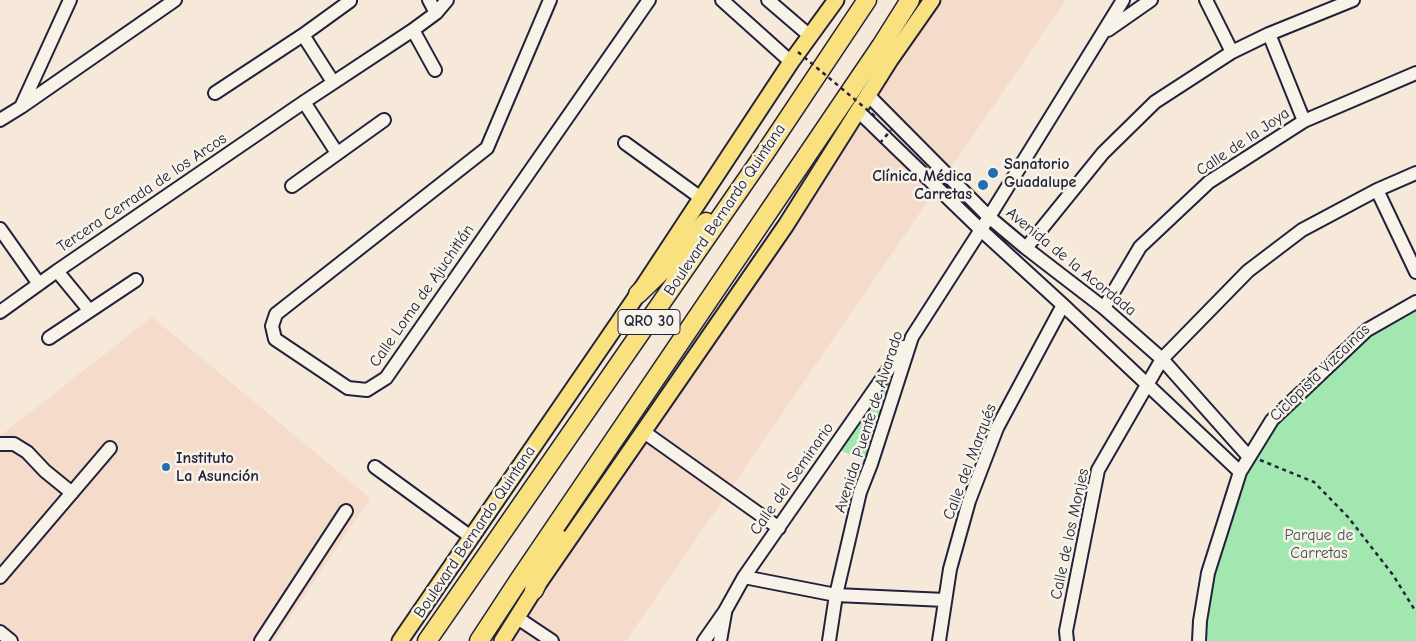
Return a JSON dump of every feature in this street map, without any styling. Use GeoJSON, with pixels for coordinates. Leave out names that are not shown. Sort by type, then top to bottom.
{"type":"FeatureCollection","features":[{"type":"Feature","properties":{"kind":"highway","name":"Boulevard Bernardo Quintana"},"geometry":{"type":"LineString","coordinates":[[427,641],[765,153],[867,0]]}},
{"type":"Feature","properties":{"kind":"highway","name":"QRO 30"},"geometry":{"type":"LineString","coordinates":[[479,641],[881,46],[910,0]]}},
{"type":"Feature","properties":{"kind":"highway"},"geometry":{"type":"LineString","coordinates":[[638,294],[670,264],[765,153]]}},
{"type":"Feature","properties":{"kind":"highway"},"geometry":{"type":"LineString","coordinates":[[534,590],[556,542],[676,361],[683,338]]}},
{"type":"Feature","properties":{"kind":"main road","name":"Boulevard Bernardo Quintana"},"geometry":{"type":"LineString","coordinates":[[400,641],[638,294],[795,57],[836,0]]}},
{"type":"Feature","properties":{"kind":"main road"},"geometry":{"type":"LineString","coordinates":[[502,641],[534,590],[786,225],[890,60],[932,0]]}},
{"type":"Feature","properties":{"kind":"street"},"geometry":{"type":"LineString","coordinates":[[21,107],[70,0]]}},
{"type":"Feature","properties":{"kind":"street"},"geometry":{"type":"LineString","coordinates":[[0,120],[175,0]]}},
{"type":"Feature","properties":{"kind":"street"},"geometry":{"type":"LineString","coordinates":[[429,0],[436,13]]}},
{"type":"Feature","properties":{"kind":"street","name":"Tercera Cerrada de los Arcos"},"geometry":{"type":"LineString","coordinates":[[0,312],[333,82],[413,30],[436,13],[447,0]]}},
{"type":"Feature","properties":{"kind":"street","name":"Calle Loma de Ajuchitlán"},"geometry":{"type":"LineString","coordinates":[[550,0],[487,148],[276,314],[272,326],[275,339],[348,388],[367,390],[386,378],[648,0]]}},
{"type":"Feature","properties":{"kind":"street"},"geometry":{"type":"LineString","coordinates":[[722,0],[795,57]]}},
{"type":"Feature","properties":{"kind":"street"},"geometry":{"type":"LineString","coordinates":[[768,0],[810,36]]}},
{"type":"Feature","properties":{"kind":"street","name":"Avenida Puente de Alvarado"},"geometry":{"type":"LineString","coordinates":[[829,641],[836,595],[860,492],[871,464],[912,337],[981,230],[1123,0]]}},
{"type":"Feature","properties":{"kind":"street"},"geometry":{"type":"LineString","coordinates":[[1104,33],[1151,0]]}},
{"type":"Feature","properties":{"kind":"street"},"geometry":{"type":"LineString","coordinates":[[1206,0],[1232,52]]}},
{"type":"Feature","properties":{"kind":"street"},"geometry":{"type":"LineString","coordinates":[[1026,248],[1103,153],[1155,102],[1232,52],[1269,34],[1353,0]]}},
{"type":"Feature","properties":{"kind":"street"},"geometry":{"type":"LineString","coordinates":[[215,93],[303,35],[350,1]]}},
{"type":"Feature","properties":{"kind":"street"},"geometry":{"type":"LineString","coordinates":[[413,30],[436,70]]}},
{"type":"Feature","properties":{"kind":"street"},"geometry":{"type":"LineString","coordinates":[[1269,34],[1304,121]]}},
{"type":"Feature","properties":{"kind":"street"},"geometry":{"type":"LineString","coordinates":[[303,35],[333,82]]}},
{"type":"Feature","properties":{"kind":"street","name":"Calle de la Joya"},"geometry":{"type":"LineString","coordinates":[[1104,308],[1140,247],[1209,182],[1304,121],[1416,73]]}},
{"type":"Feature","properties":{"kind":"street","name":"Avenida de la Acordada"},"geometry":{"type":"LineString","coordinates":[[868,96],[989,217],[1104,308],[1162,359],[1255,461]]}},
{"type":"Feature","properties":{"kind":"street"},"geometry":{"type":"LineString","coordinates":[[304,102],[337,153]]}},
{"type":"Feature","properties":{"kind":"street","name":"Avenida de la Acordada"},"geometry":{"type":"LineString","coordinates":[[858,111],[981,230],[1240,472]]}},
{"type":"Feature","properties":{"kind":"street"},"geometry":{"type":"LineString","coordinates":[[292,186],[384,120]]}},
{"type":"Feature","properties":{"kind":"street"},"geometry":{"type":"LineString","coordinates":[[625,142],[701,198]]}},
{"type":"Feature","properties":{"kind":"street","name":"Calle de los Monjes"},"geometry":{"type":"LineString","coordinates":[[1064,638],[1098,470],[1162,359],[1256,266],[1302,230],[1377,190],[1416,173]]}},
{"type":"Feature","properties":{"kind":"street"},"geometry":{"type":"LineString","coordinates":[[1377,190],[1416,272]]}},
{"type":"Feature","properties":{"kind":"street"},"geometry":{"type":"LineString","coordinates":[[0,229],[39,284]]}},
{"type":"Feature","properties":{"kind":"street"},"geometry":{"type":"LineString","coordinates":[[57,271],[89,310]]}},
{"type":"Feature","properties":{"kind":"street"},"geometry":{"type":"LineString","coordinates":[[49,338],[136,280]]}},
{"type":"Feature","properties":{"kind":"street"},"geometry":{"type":"LineString","coordinates":[[1199,641],[1200,621],[1208,573],[1240,472],[1255,461],[1272,420],[1366,330],[1416,302]]}},
{"type":"Feature","properties":{"kind":"street","name":"Calle del Marqués"},"geometry":{"type":"LineString","coordinates":[[939,641],[950,569],[969,501],[997,428],[1063,305]]}},
{"type":"Feature","properties":{"kind":"street","name":"Calle del Seminario"},"geometry":{"type":"LineString","coordinates":[[704,641],[725,611],[744,577],[833,447],[912,337]]}},
{"type":"Feature","properties":{"kind":"street"},"geometry":{"type":"LineString","coordinates":[[644,432],[779,528]]}},
{"type":"Feature","properties":{"kind":"street"},"geometry":{"type":"LineString","coordinates":[[0,444],[14,444],[26,452],[45,471],[72,493]]}},
{"type":"Feature","properties":{"kind":"street"},"geometry":{"type":"LineString","coordinates":[[0,577],[110,448]]}},
{"type":"Feature","properties":{"kind":"street"},"geometry":{"type":"LineString","coordinates":[[374,467],[471,537]]}},
{"type":"Feature","properties":{"kind":"street"},"geometry":{"type":"LineString","coordinates":[[261,641],[346,511]]}},
{"type":"Feature","properties":{"kind":"street"},"geometry":{"type":"LineString","coordinates":[[744,577],[836,595],[945,600]]}},
{"type":"Feature","properties":{"kind":"street"},"geometry":{"type":"LineString","coordinates":[[720,641],[725,611]]}},
{"type":"Feature","properties":{"kind":"street"},"geometry":{"type":"LineString","coordinates":[[516,617],[552,641]]}},
{"type":"Feature","properties":{"kind":"street"},"geometry":{"type":"LineString","coordinates":[[0,632],[11,641]]}},
{"type":"Feature","properties":{"kind":"path"},"geometry":{"type":"LineString","coordinates":[[795,57],[877,118]]}},
{"type":"Feature","properties":{"kind":"path"},"geometry":{"type":"LineString","coordinates":[[880,143],[891,130]]}},
{"type":"Feature","properties":{"kind":"path"},"geometry":{"type":"LineString","coordinates":[[1255,461],[1314,482],[1348,517],[1393,575],[1416,612]]}},
{"type":"Feature","properties":{"kind":"shaded area"},"geometry":{"type":"Polygon","coordinates":[[[932,0],[1066,0],[626,641],[502,641],[932,0]]]}},
{"type":"Feature","properties":{"kind":"shaded area","name":"Instituto La Asunción"},"geometry":{"type":"Polygon","coordinates":[[[152,317],[370,498],[274,641],[24,641],[0,624],[0,436],[152,317]]]}},
{"type":"Feature","properties":{"kind":"green space","name":"Parque de Carretas"},"geometry":{"type":"Polygon","coordinates":[[[1416,302],[1416,641],[1202,641],[1208,573],[1240,472],[1272,420],[1367,330],[1416,302]]]}},
{"type":"Feature","properties":{"kind":"green space"},"geometry":{"type":"Polygon","coordinates":[[[912,337],[871,464],[833,447],[912,337]]]}},
{"type":"Feature","properties":{"kind":"place","name":"Sanatorio Guadalupe"},"geometry":{"type":"Point","coordinates":[993,173]}},
{"type":"Feature","properties":{"kind":"place","name":"Clínica Médica Carretas"},"geometry":{"type":"Point","coordinates":[983,185]}},
{"type":"Feature","properties":{"kind":"place","name":"Instituto La Asunción"},"geometry":{"type":"Point","coordinates":[166,467]}}]}
